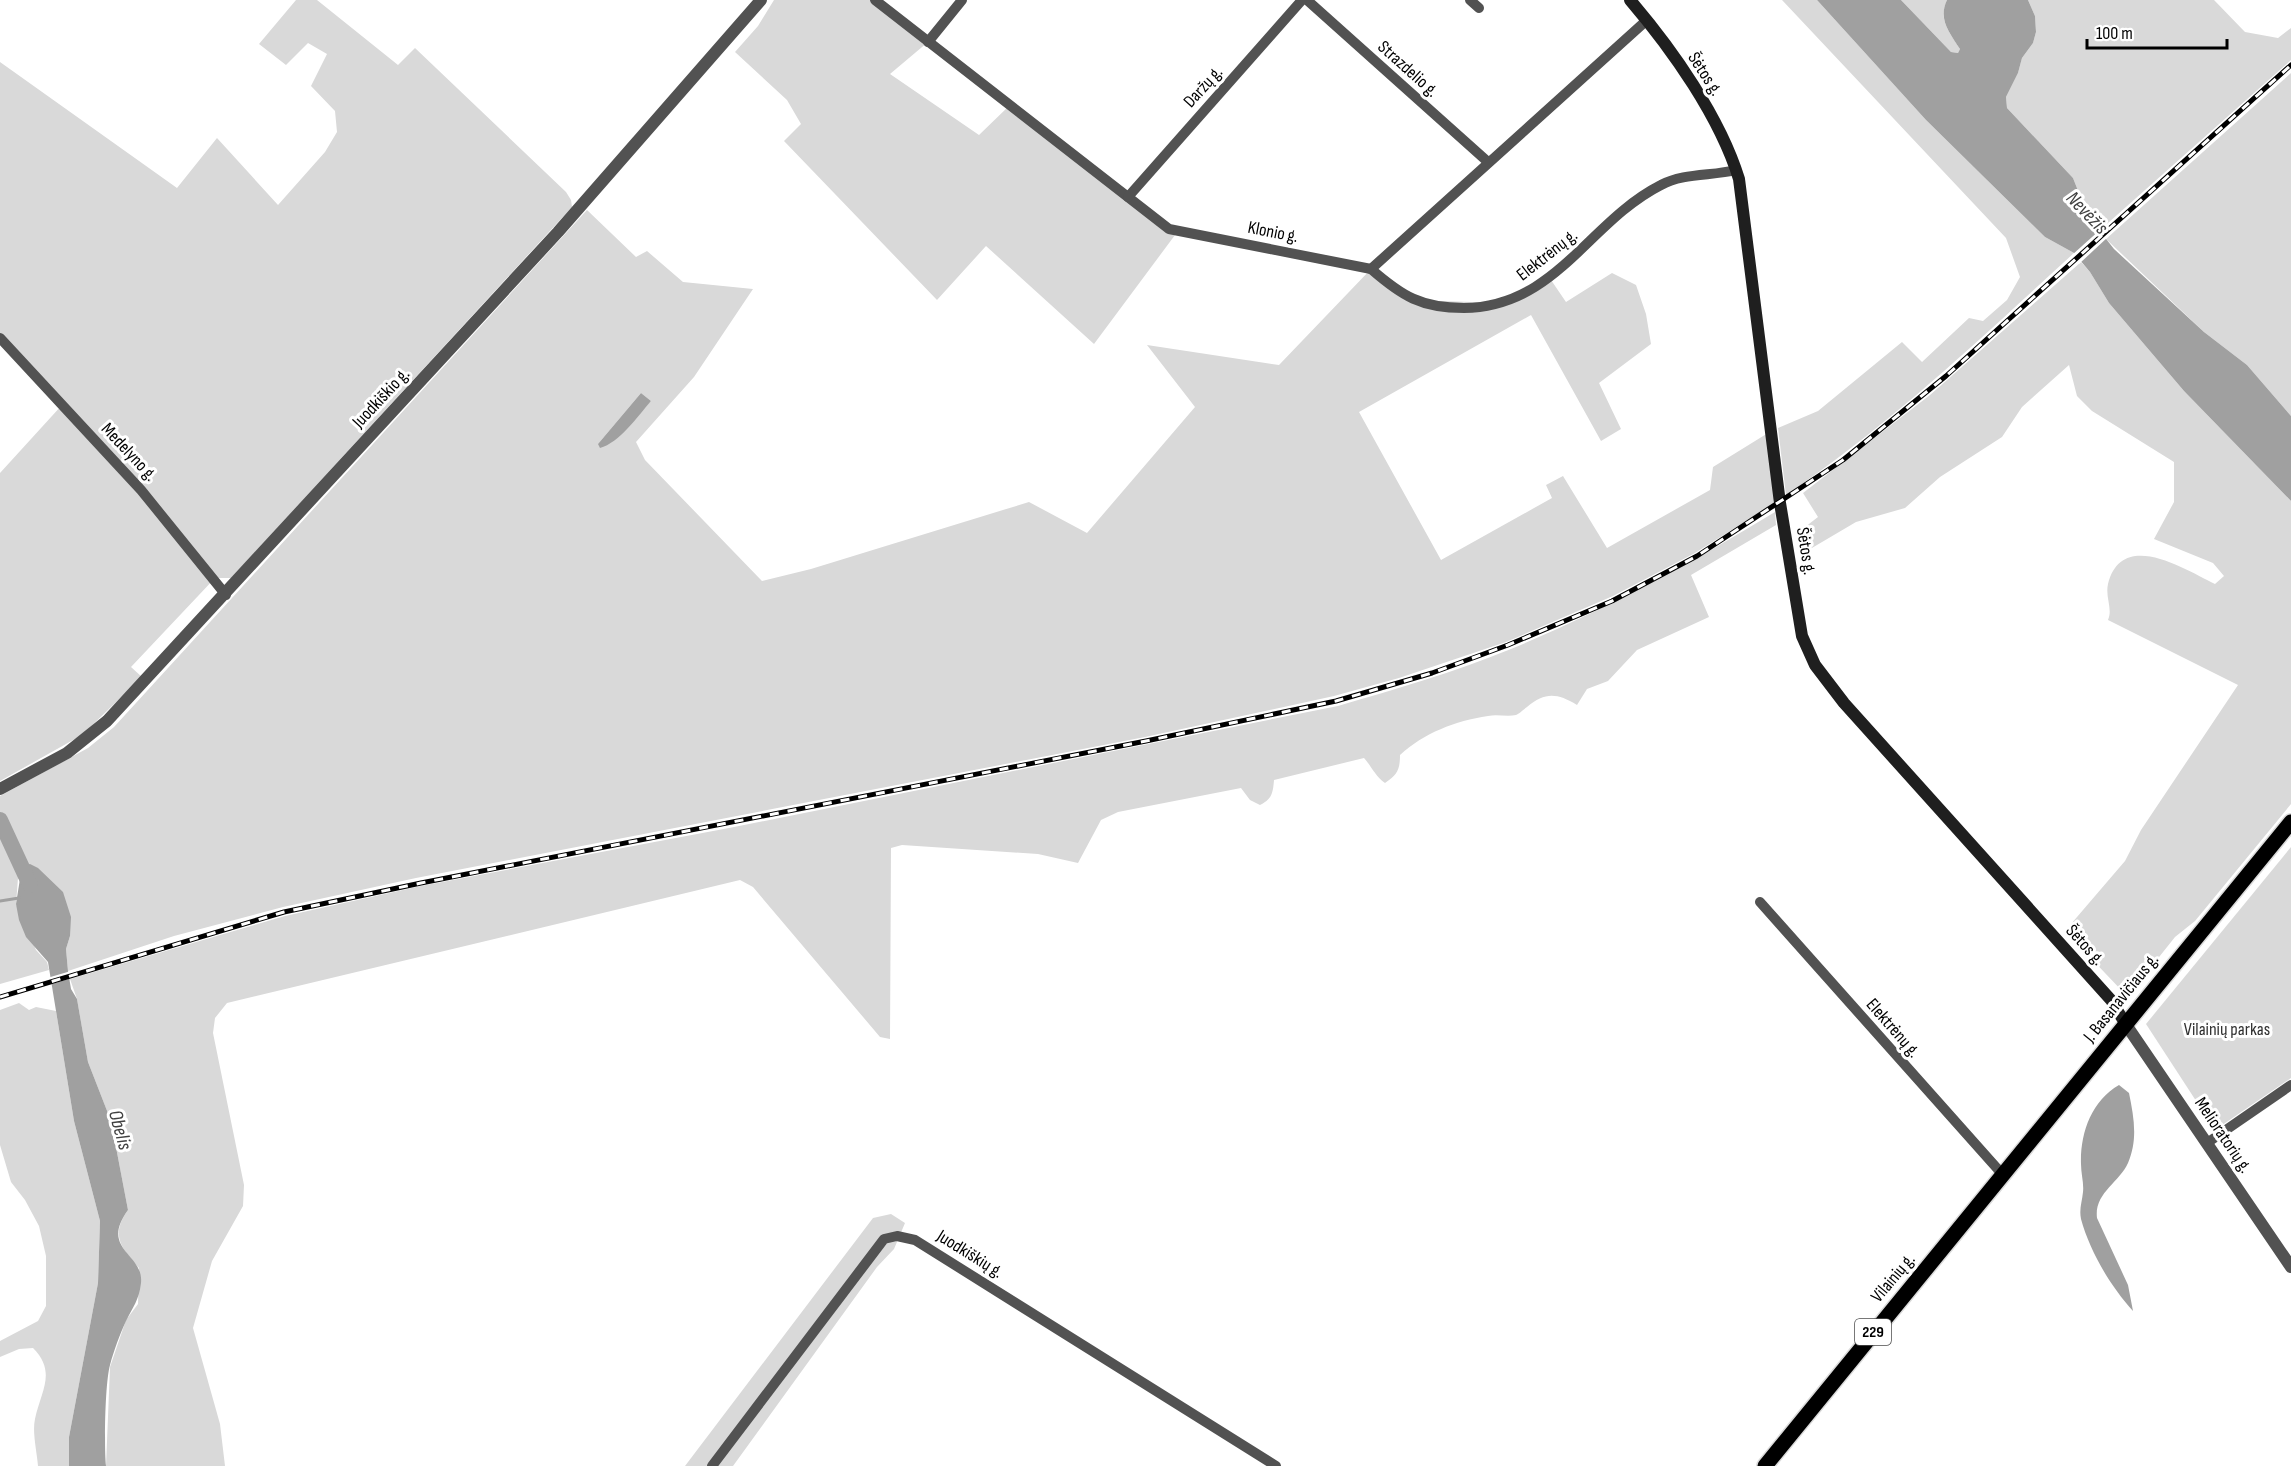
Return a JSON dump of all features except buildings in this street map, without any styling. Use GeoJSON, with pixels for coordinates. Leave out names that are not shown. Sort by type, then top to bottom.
{"type":"FeatureCollection","features":[{"type":"Feature","properties":{"kind":"main road","name":"Šėtos g."},"geometry":{"type":"LineString","coordinates":[[1630,0],[1647,20],[1718,129],[1736,170],[1744,214],[1780,503],[1802,636],[1807,651],[1844,703],[2111,1000],[2125,1023]]}},
{"type":"Feature","properties":{"kind":"main road","name":"J. Basanavičiaus g."},"geometry":{"type":"LineString","coordinates":[[1983,1199],[2291,822]]}},
{"type":"Feature","properties":{"kind":"main road","name":"Vilainių g."},"geometry":{"type":"LineString","coordinates":[[1765,1466],[1983,1199]]}},
{"type":"Feature","properties":{"kind":"street","name":"Juodkiškio g."},"geometry":{"type":"LineString","coordinates":[[0,789],[67,753],[90,737],[226,595],[584,203],[761,0]]}},
{"type":"Feature","properties":{"kind":"street","name":"Klonio g."},"geometry":{"type":"LineString","coordinates":[[875,0],[1169,229],[1371,269]]}},
{"type":"Feature","properties":{"kind":"street"},"geometry":{"type":"LineString","coordinates":[[928,42],[962,0]]}},
{"type":"Feature","properties":{"kind":"street","name":"Daržų g."},"geometry":{"type":"LineString","coordinates":[[1128,197],[1302,0]]}},
{"type":"Feature","properties":{"kind":"street","name":"Strazdelio g."},"geometry":{"type":"LineString","coordinates":[[1307,0],[1488,162]]}},
{"type":"Feature","properties":{"kind":"street"},"geometry":{"type":"LineString","coordinates":[[1470,0],[1479,8]]}},
{"type":"Feature","properties":{"kind":"street"},"geometry":{"type":"LineString","coordinates":[[1371,269],[1647,20]]}},
{"type":"Feature","properties":{"kind":"street","name":"Elektrėnų g."},"geometry":{"type":"LineString","coordinates":[[1371,269],[1411,300],[1432,306],[1477,308],[1502,303],[1538,286],[1660,185],[1673,180],[1736,170]]}},
{"type":"Feature","properties":{"kind":"street","name":"Medelyno g."},"geometry":{"type":"LineString","coordinates":[[0,338],[141,490],[226,595]]}},
{"type":"Feature","properties":{"kind":"street","name":"Elektrėnų g."},"geometry":{"type":"LineString","coordinates":[[1760,902],[2003,1175]]}},
{"type":"Feature","properties":{"kind":"street","name":"Melioratorių g."},"geometry":{"type":"LineString","coordinates":[[2125,1023],[2291,1267]]}},
{"type":"Feature","properties":{"kind":"street"},"geometry":{"type":"LineString","coordinates":[[2207,1143],[2291,1085]]}},
{"type":"Feature","properties":{"kind":"street","name":"Juodkiškių g."},"geometry":{"type":"LineString","coordinates":[[712,1466],[884,1239],[897,1236],[915,1240],[1276,1466]]}},
{"type":"Feature","properties":{"kind":"green space"},"geometry":{"type":"Polygon","coordinates":[[[296,0],[317,0],[398,65],[415,48],[566,192],[572,207],[231,578],[215,578],[131,667],[142,677],[82,735],[0,781],[0,473],[62,405],[0,338],[0,62],[177,188],[217,138],[278,205],[325,152],[337,132],[335,111],[311,86],[327,54],[308,43],[286,65],[259,44],[296,0]]]}},
{"type":"Feature","properties":{"kind":"green space"},"geometry":{"type":"Polygon","coordinates":[[[774,0],[871,0],[928,42],[890,74],[979,135],[1010,105],[1178,231],[1094,344],[986,246],[937,300],[784,141],[801,124],[787,100],[735,52],[758,26],[774,0]]]}},
{"type":"Feature","properties":{"kind":"green space"},"geometry":{"type":"Polygon","coordinates":[[[1782,0],[1817,0],[1926,120],[2045,237],[2074,253],[1899,410],[1825,468],[1786,495],[1778,428],[1818,411],[1902,342],[1922,362],[1969,318],[1983,321],[2007,300],[2020,277],[2006,238],[1782,0]]]}},
{"type":"Feature","properties":{"kind":"green space"},"geometry":{"type":"Polygon","coordinates":[[[1901,0],[1947,0],[1944,19],[1960,49],[1958,53],[1951,52],[1901,0]]]}},
{"type":"Feature","properties":{"kind":"green space"},"geometry":{"type":"Polygon","coordinates":[[[2028,0],[2214,0],[2245,32],[2278,38],[2291,28],[2291,60],[2099,231],[2088,216],[2073,178],[2007,108],[2006,97],[2018,73],[2022,58],[2033,43],[2036,32],[2035,16],[2028,0]]]}},
{"type":"Feature","properties":{"kind":"green space"},"geometry":{"type":"Polygon","coordinates":[[[2291,73],[2291,416],[2247,365],[2204,332],[2106,239],[2291,73]]]}},
{"type":"Feature","properties":{"kind":"green space"},"geometry":{"type":"Polygon","coordinates":[[[587,210],[636,257],[647,251],[683,282],[753,289],[694,377],[636,442],[645,460],[762,581],[811,569],[1029,502],[1087,533],[1195,407],[1147,345],[1279,365],[1371,269],[1411,300],[1502,303],[1551,280],[1566,302],[1612,273],[1636,285],[1646,314],[1651,344],[1599,383],[1621,429],[1601,441],[1531,315],[1359,412],[1441,560],[1552,498],[1546,485],[1563,476],[1607,548],[1710,490],[1713,467],[1768,433],[1775,494],[1773,504],[1695,553],[1613,596],[1506,642],[1399,678],[1334,696],[1145,737],[416,878],[283,907],[174,936],[68,971],[66,949],[70,936],[18,878],[16,904],[36,950],[47,962],[49,970],[0,984],[0,796],[88,748],[114,727],[587,210]],[[641,393],[598,444],[624,429],[651,401],[641,393]]]}},
{"type":"Feature","properties":{"kind":"green space"},"geometry":{"type":"Polygon","coordinates":[[[2081,262],[2109,303],[2184,391],[2291,501],[2291,804],[2195,921],[2175,937],[2132,991],[2125,994],[2065,931],[2125,861],[2141,830],[2238,685],[2108,620],[2110,612],[2108,584],[2115,567],[2127,558],[2140,556],[2156,558],[2188,570],[2215,584],[2224,576],[2213,563],[2154,539],[2174,502],[2174,462],[2092,411],[2077,396],[2069,365],[2022,407],[2002,437],[1940,477],[1905,508],[1856,522],[1800,555],[1796,534],[1818,517],[1803,493],[1930,395],[2081,262]]]}},
{"type":"Feature","properties":{"kind":"green space"},"geometry":{"type":"Polygon","coordinates":[[[1775,512],[1776,525],[1691,575],[1709,617],[1637,650],[1608,681],[1587,689],[1577,705],[1557,696],[1545,697],[1533,702],[1516,715],[1491,715],[1476,718],[1430,734],[1400,755],[1397,772],[1385,783],[1364,758],[1274,780],[1271,795],[1260,805],[1250,800],[1241,788],[1118,812],[1101,820],[1078,863],[1038,854],[902,845],[891,848],[890,1039],[880,1037],[753,887],[740,880],[227,1003],[215,1018],[213,1033],[244,1185],[243,1206],[212,1261],[193,1328],[220,1424],[225,1466],[106,1466],[110,1367],[126,1320],[138,1304],[139,1268],[120,1241],[120,1227],[128,1210],[111,1121],[88,1062],[77,999],[70,979],[285,916],[421,886],[729,828],[1338,706],[1468,665],[1579,619],[1646,586],[1775,512]]]}},
{"type":"Feature","properties":{"kind":"green space","name":"Vilainių parkas"},"geometry":{"type":"Polygon","coordinates":[[[2291,847],[2291,1078],[2215,1130],[2146,1024],[2291,847]]]}},
{"type":"Feature","properties":{"kind":"green space"},"geometry":{"type":"Polygon","coordinates":[[[19,1003],[29,1010],[36,1007],[56,1011],[74,1121],[100,1221],[98,1283],[69,1437],[69,1466],[38,1466],[34,1424],[46,1374],[40,1357],[33,1348],[19,1349],[0,1357],[0,1341],[38,1321],[46,1306],[46,1256],[39,1226],[25,1200],[11,1182],[0,1145],[0,1010],[19,1003]]]}},
{"type":"Feature","properties":{"kind":"green space"},"geometry":{"type":"Polygon","coordinates":[[[891,1214],[905,1223],[894,1249],[877,1267],[733,1466],[685,1466],[873,1218],[891,1214]]]}},
{"type":"Feature","properties":{"kind":"shaded area"},"geometry":{"type":"Polygon","coordinates":[[[1817,0],[1901,0],[1951,52],[1958,53],[1960,49],[1944,19],[1947,0],[2028,0],[2035,16],[2036,32],[2033,43],[2022,58],[2018,73],[2006,97],[2007,108],[2073,178],[2088,216],[2114,249],[2204,332],[2247,365],[2291,416],[2291,501],[2184,391],[2109,303],[2090,272],[2074,253],[2045,237],[1926,120],[1817,0]]]}},
{"type":"Feature","properties":{"kind":"shaded area"},"geometry":{"type":"Polygon","coordinates":[[[641,393],[651,401],[621,435],[600,448],[598,444],[641,393]]]}},
{"type":"Feature","properties":{"kind":"shaded area"},"geometry":{"type":"Polygon","coordinates":[[[30,864],[38,868],[63,892],[71,917],[70,936],[66,949],[71,989],[77,999],[88,1062],[111,1121],[128,1210],[120,1223],[118,1234],[120,1243],[140,1273],[139,1294],[119,1337],[108,1374],[105,1415],[106,1466],[69,1466],[69,1437],[98,1283],[100,1221],[74,1121],[48,962],[26,937],[19,920],[16,904],[22,866],[30,864]]]}},
{"type":"Feature","properties":{"kind":"shaded area"},"geometry":{"type":"Polygon","coordinates":[[[2119,1085],[2129,1093],[2134,1120],[2133,1145],[2124,1170],[2099,1202],[2097,1218],[2128,1285],[2133,1311],[2102,1268],[2090,1244],[2080,1215],[2083,1189],[2081,1153],[2085,1130],[2094,1109],[2109,1092],[2119,1085]]]}},
{"type":"Feature","properties":{"kind":"pier"},"geometry":{"type":"Polygon","coordinates":[[[2101,229],[2108,237],[2079,264],[2072,255],[2101,229]]]}},
{"type":"Feature","properties":{"kind":"pier"},"geometry":{"type":"Polygon","coordinates":[[[71,971],[72,978],[49,985],[47,978],[71,971]]]}},
{"type":"Feature","properties":{"kind":"waterway","name":"Obelis"},"geometry":{"type":"LineString","coordinates":[[0,820],[30,885]]}},
{"type":"Feature","properties":{"kind":"waterway"},"geometry":{"type":"LineString","coordinates":[[0,901],[19,898]]}},
{"type":"Feature","properties":{"kind":"railway"},"geometry":{"type":"LineString","coordinates":[[0,997],[284,912],[1146,741],[1336,701],[1432,673],[1508,645],[1612,601],[1697,556],[1843,460],[1946,376],[2291,65]]}},
{"type":"Feature","properties":{"kind":"water label","name":"Nevėžis"},"geometry":{"type":"Point","coordinates":[2087,213]}}]}
